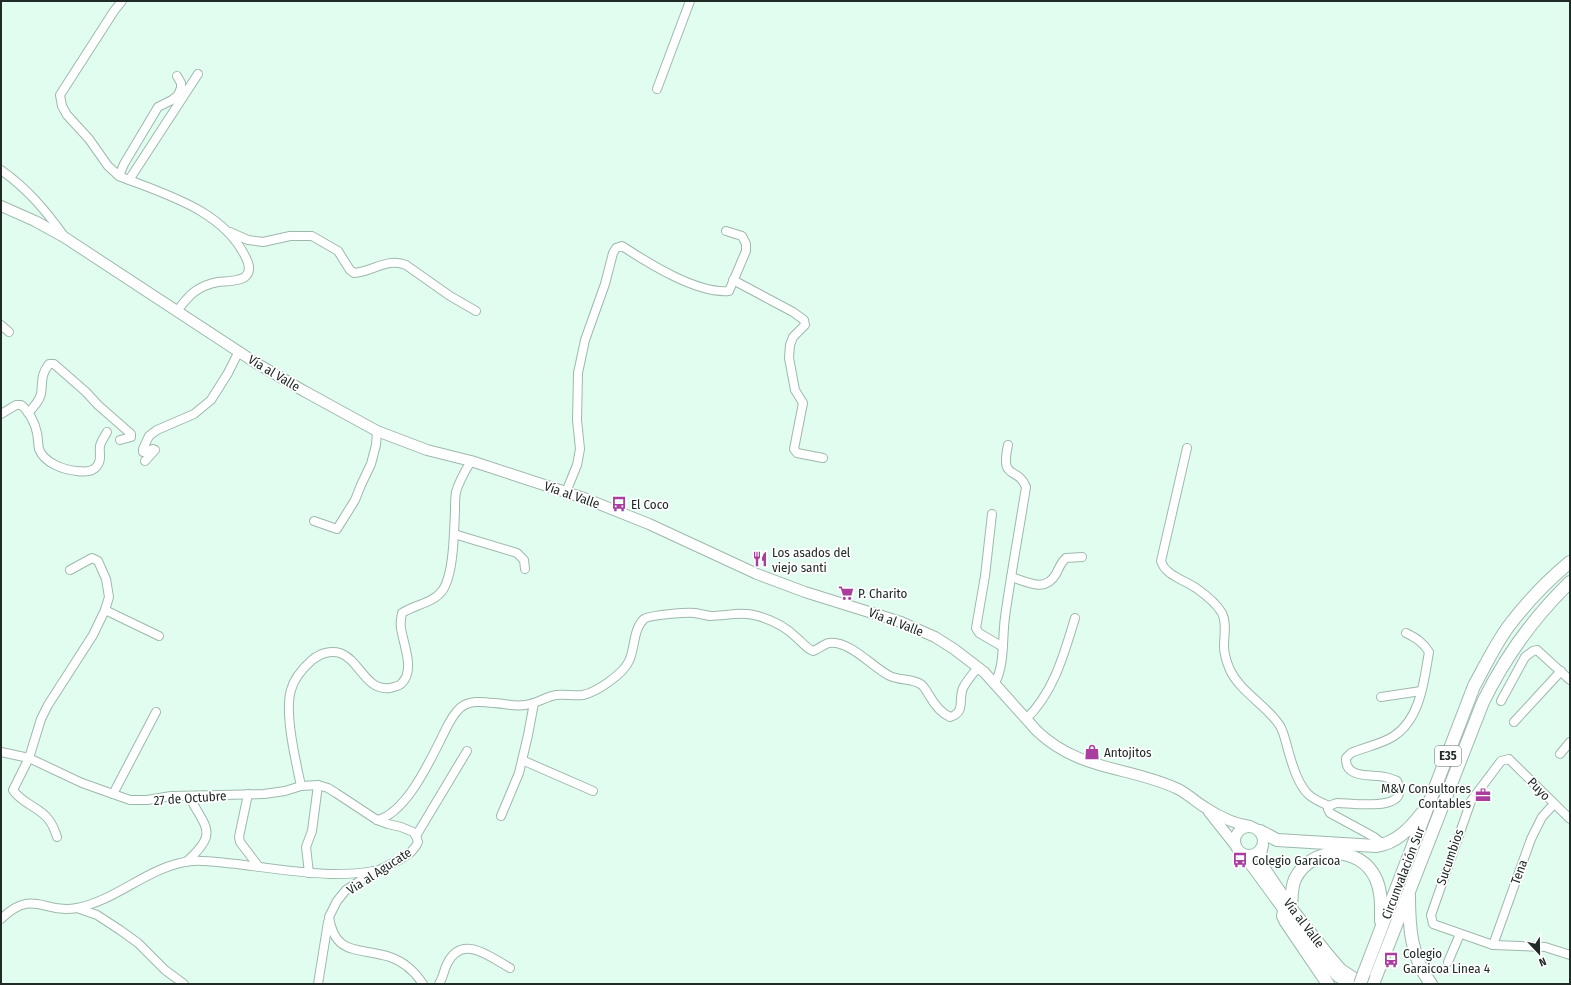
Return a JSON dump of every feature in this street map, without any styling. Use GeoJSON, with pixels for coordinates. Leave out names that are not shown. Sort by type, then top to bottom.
{"type":"FeatureCollection","features":[{"type":"Feature","properties":{"kind":"highway","name":"Circunvalación Sur"},"geometry":{"type":"LineString","coordinates":[[1362,978],[1474,686],[1496,645],[1508,627],[1547,583],[1570,562]]}},
{"type":"Feature","properties":{"kind":"highway","name":"Circunvalación Sur"},"geometry":{"type":"LineString","coordinates":[[1372,982],[1475,720],[1489,689],[1522,637],[1553,599],[1570,582]]}},
{"type":"Feature","properties":{"kind":"highway"},"geometry":{"type":"LineString","coordinates":[[1255,829],[1270,837],[1285,841],[1369,846],[1384,845],[1402,835],[1411,827],[1429,804]]}},
{"type":"Feature","properties":{"kind":"highway"},"geometry":{"type":"LineString","coordinates":[[1328,984],[1283,916],[1288,909],[1295,880],[1299,873],[1309,863],[1330,854],[1348,854],[1361,859],[1376,878],[1381,896],[1381,929]]}},
{"type":"Feature","properties":{"kind":"highway"},"geometry":{"type":"LineString","coordinates":[[1409,889],[1409,920],[1412,943],[1416,958],[1431,984]]}},
{"type":"Feature","properties":{"kind":"main road","name":"Vía al Valle"},"geometry":{"type":"LineString","coordinates":[[1,206],[35,221],[64,237],[238,351],[304,391],[378,430],[427,450],[471,461],[614,509],[757,574],[804,592],[890,618],[916,628],[954,649],[978,667],[1044,738],[1078,758],[1099,766],[1163,783],[1189,795],[1205,808],[1253,868],[1328,955],[1353,977],[1372,982]]}},
{"type":"Feature","properties":{"kind":"main road"},"geometry":{"type":"LineString","coordinates":[[1205,808],[1226,820],[1255,829],[1263,838],[1262,845],[1258,852],[1250,855],[1241,853],[1237,848],[1234,839],[1237,832],[1243,827],[1255,829]]}},
{"type":"Feature","properties":{"kind":"main road","name":"Vía al Valle"},"geometry":{"type":"LineString","coordinates":[[1262,845],[1262,864],[1288,909],[1327,966],[1338,977],[1352,984]]}},
{"type":"Feature","properties":{"kind":"street"},"geometry":{"type":"LineString","coordinates":[[122,1],[114,11],[60,96],[62,106],[67,115],[89,139],[108,166],[119,176],[188,204],[228,231],[248,240],[263,242],[290,236],[312,236],[338,250],[350,270],[354,273],[360,273],[392,262],[400,262],[450,296],[476,311]]}},
{"type":"Feature","properties":{"kind":"street"},"geometry":{"type":"LineString","coordinates":[[657,89],[690,1]]}},
{"type":"Feature","properties":{"kind":"street"},"geometry":{"type":"LineString","coordinates":[[129,180],[198,74]]}},
{"type":"Feature","properties":{"kind":"street"},"geometry":{"type":"LineString","coordinates":[[119,176],[124,164],[158,107],[172,100],[178,95],[181,88],[176,76]]}},
{"type":"Feature","properties":{"kind":"street"},"geometry":{"type":"LineString","coordinates":[[1,170],[31,194],[49,215],[64,237]]}},
{"type":"Feature","properties":{"kind":"street"},"geometry":{"type":"LineString","coordinates":[[177,311],[191,294],[204,286],[234,281],[245,277],[249,270],[249,262],[243,250],[228,231]]}},
{"type":"Feature","properties":{"kind":"street"},"geometry":{"type":"LineString","coordinates":[[566,492],[577,465],[580,449],[577,400],[578,373],[585,340],[605,284],[613,253],[616,248],[622,246],[659,269],[683,281],[721,292],[729,291],[746,251],[746,244],[742,236],[726,231]]}},
{"type":"Feature","properties":{"kind":"street"},"geometry":{"type":"LineString","coordinates":[[733,280],[793,312],[804,320],[804,325],[793,337],[790,345],[789,358],[795,390],[803,403],[794,448],[797,453],[823,458]]}},
{"type":"Feature","properties":{"kind":"street"},"geometry":{"type":"LineString","coordinates":[[1,325],[9,332]]}},
{"type":"Feature","properties":{"kind":"street"},"geometry":{"type":"LineString","coordinates":[[145,461],[155,450],[153,449],[143,452],[149,436],[157,430],[194,414],[211,400],[228,373],[238,351]]}},
{"type":"Feature","properties":{"kind":"street"},"geometry":{"type":"LineString","coordinates":[[28,413],[35,406],[41,396],[42,377],[45,370],[49,364],[54,364],[86,392],[98,406],[131,434],[131,437],[120,440]]}},
{"type":"Feature","properties":{"kind":"street"},"geometry":{"type":"LineString","coordinates":[[1,414],[16,405],[21,405],[28,413],[37,433],[39,449],[50,461],[65,469],[86,472],[94,469],[100,460],[100,444],[107,432]]}},
{"type":"Feature","properties":{"kind":"street"},"geometry":{"type":"LineString","coordinates":[[314,521],[337,529],[355,500],[360,485],[371,464],[378,430]]}},
{"type":"Feature","properties":{"kind":"street"},"geometry":{"type":"LineString","coordinates":[[995,684],[1000,675],[1011,577],[1026,487],[1023,480],[1010,472],[1006,465],[1005,458],[1008,445]]}},
{"type":"Feature","properties":{"kind":"street"},"geometry":{"type":"LineString","coordinates":[[1187,448],[1161,561],[1162,566],[1181,580],[1195,587],[1215,603],[1222,614],[1225,624],[1224,648],[1230,670],[1255,701],[1271,714],[1281,727],[1291,761],[1301,784],[1307,793],[1329,806]]}},
{"type":"Feature","properties":{"kind":"street"},"geometry":{"type":"LineString","coordinates":[[301,786],[291,734],[289,706],[291,690],[298,676],[307,664],[316,656],[327,652],[339,653],[351,659],[365,678],[382,688],[396,687],[405,680],[408,664],[400,621],[402,613],[429,601],[442,591],[448,581],[454,534],[456,492],[464,471],[471,461]]}},
{"type":"Feature","properties":{"kind":"street"},"geometry":{"type":"LineString","coordinates":[[992,514],[985,576],[976,628],[979,633],[1003,647]]}},
{"type":"Feature","properties":{"kind":"street"},"geometry":{"type":"LineString","coordinates":[[454,534],[517,553],[524,560],[525,569]]}},
{"type":"Feature","properties":{"kind":"street"},"geometry":{"type":"LineString","coordinates":[[1011,577],[1043,585],[1052,580],[1062,561],[1066,558],[1082,557]]}},
{"type":"Feature","properties":{"kind":"street"},"geometry":{"type":"LineString","coordinates":[[57,837],[46,815],[20,798],[13,790],[29,758],[41,719],[48,705],[93,635],[105,610],[109,597],[106,579],[98,561],[92,558],[70,570]]}},
{"type":"Feature","properties":{"kind":"street"},"geometry":{"type":"LineString","coordinates":[[105,610],[159,636]]}},
{"type":"Feature","properties":{"kind":"street"},"geometry":{"type":"LineString","coordinates":[[377,820],[385,818],[391,814],[418,782],[447,727],[459,709],[472,702],[525,705],[550,697],[583,695],[596,690],[611,681],[629,662],[636,636],[644,620],[650,616],[683,613],[694,613],[708,616],[738,613],[756,615],[783,627],[797,637],[807,649],[813,651],[822,648],[827,643],[843,645],[860,654],[878,669],[891,677],[915,681],[924,686],[942,713],[950,717],[956,715],[960,710],[964,686],[978,667]]}},
{"type":"Feature","properties":{"kind":"street"},"geometry":{"type":"LineString","coordinates":[[1026,719],[1049,691],[1063,658],[1075,618]]}},
{"type":"Feature","properties":{"kind":"street"},"geometry":{"type":"LineString","coordinates":[[1329,806],[1336,803],[1374,805],[1390,801],[1397,797],[1400,792],[1401,788],[1397,781],[1386,777],[1358,774],[1349,769],[1346,764],[1346,758],[1351,753],[1394,736],[1409,720],[1419,701],[1429,652],[1417,638],[1406,633]]}},
{"type":"Feature","properties":{"kind":"street"},"geometry":{"type":"LineString","coordinates":[[1501,701],[1525,658],[1533,651],[1537,650],[1570,680]]}},
{"type":"Feature","properties":{"kind":"street"},"geometry":{"type":"LineString","coordinates":[[1514,722],[1561,672]]}},
{"type":"Feature","properties":{"kind":"street"},"geometry":{"type":"LineString","coordinates":[[1381,697],[1421,691]]}},
{"type":"Feature","properties":{"kind":"street"},"geometry":{"type":"LineString","coordinates":[[501,816],[519,773],[534,702]]}},
{"type":"Feature","properties":{"kind":"street"},"geometry":{"type":"LineString","coordinates":[[113,794],[156,712]]}},
{"type":"Feature","properties":{"kind":"street"},"geometry":{"type":"LineString","coordinates":[[1560,754],[1570,742]]}},
{"type":"Feature","properties":{"kind":"street"},"geometry":{"type":"LineString","coordinates":[[416,836],[467,751]]}},
{"type":"Feature","properties":{"kind":"street","name":"27 de Octubre"},"geometry":{"type":"LineString","coordinates":[[1,752],[29,758],[82,784],[130,800],[147,800],[171,796],[248,794],[285,791],[301,786],[318,785],[328,788],[377,820]]}},
{"type":"Feature","properties":{"kind":"street","name":"Puyo"},"geometry":{"type":"LineString","coordinates":[[1509,759],[1570,818]]}},
{"type":"Feature","properties":{"kind":"street","name":"Sucumbios"},"geometry":{"type":"LineString","coordinates":[[1460,934],[1432,924],[1431,915],[1471,801],[1501,761],[1509,759]]}},
{"type":"Feature","properties":{"kind":"street"},"geometry":{"type":"LineString","coordinates":[[522,760],[592,791]]}},
{"type":"Feature","properties":{"kind":"street"},"geometry":{"type":"LineString","coordinates":[[309,873],[306,847],[312,831],[318,785]]}},
{"type":"Feature","properties":{"kind":"street"},"geometry":{"type":"LineString","coordinates":[[248,794],[239,837],[240,842],[259,867]]}},
{"type":"Feature","properties":{"kind":"street"},"geometry":{"type":"LineString","coordinates":[[186,862],[201,848],[207,834],[207,828],[203,819],[189,796]]}},
{"type":"Feature","properties":{"kind":"street","name":"Tena"},"geometry":{"type":"LineString","coordinates":[[1493,945],[1531,839],[1542,818],[1554,804]]}},
{"type":"Feature","properties":{"kind":"street"},"geometry":{"type":"LineString","coordinates":[[1329,806],[1330,813],[1374,836],[1384,845]]}},
{"type":"Feature","properties":{"kind":"street","name":"Via al Agucate"},"geometry":{"type":"LineString","coordinates":[[318,984],[329,917],[337,901],[346,890],[369,875],[400,860],[410,852],[418,842],[416,836],[408,829],[377,820]]}},
{"type":"Feature","properties":{"kind":"street"},"geometry":{"type":"LineString","coordinates":[[1,919],[12,909],[23,903],[63,908],[77,908],[110,897],[153,874],[186,862],[204,861],[309,873],[340,874],[368,872],[387,866]]}},
{"type":"Feature","properties":{"kind":"street"},"geometry":{"type":"LineString","coordinates":[[77,908],[97,915],[120,930],[138,943],[165,970],[184,984]]}},
{"type":"Feature","properties":{"kind":"street"},"geometry":{"type":"LineString","coordinates":[[329,917],[333,935],[339,942],[348,948],[391,958],[408,966],[423,984]]}},
{"type":"Feature","properties":{"kind":"street"},"geometry":{"type":"LineString","coordinates":[[1448,962],[1460,934],[1493,945],[1545,947],[1570,955]]}},
{"type":"Feature","properties":{"kind":"street"},"geometry":{"type":"LineString","coordinates":[[439,984],[452,956],[457,951],[469,948],[480,951],[510,968]]}},
{"type":"Feature","properties":{"kind":"place","name":"El Coco"},"geometry":{"type":"Point","coordinates":[619,504]}},
{"type":"Feature","properties":{"kind":"place","name":"Los asados del viejo santi"},"geometry":{"type":"Point","coordinates":[760,559]}},
{"type":"Feature","properties":{"kind":"place","name":"P. Charito"},"geometry":{"type":"Point","coordinates":[846,593]}},
{"type":"Feature","properties":{"kind":"place","name":"Antojitos"},"geometry":{"type":"Point","coordinates":[1092,752]}},
{"type":"Feature","properties":{"kind":"place","name":"M&V Consultores Contables"},"geometry":{"type":"Point","coordinates":[1483,795]}},
{"type":"Feature","properties":{"kind":"place","name":"Colegio Garaicoa"},"geometry":{"type":"Point","coordinates":[1240,860]}},
{"type":"Feature","properties":{"kind":"place","name":"Colegio Garaicoa Linea 4"},"geometry":{"type":"Point","coordinates":[1391,960]}}]}
